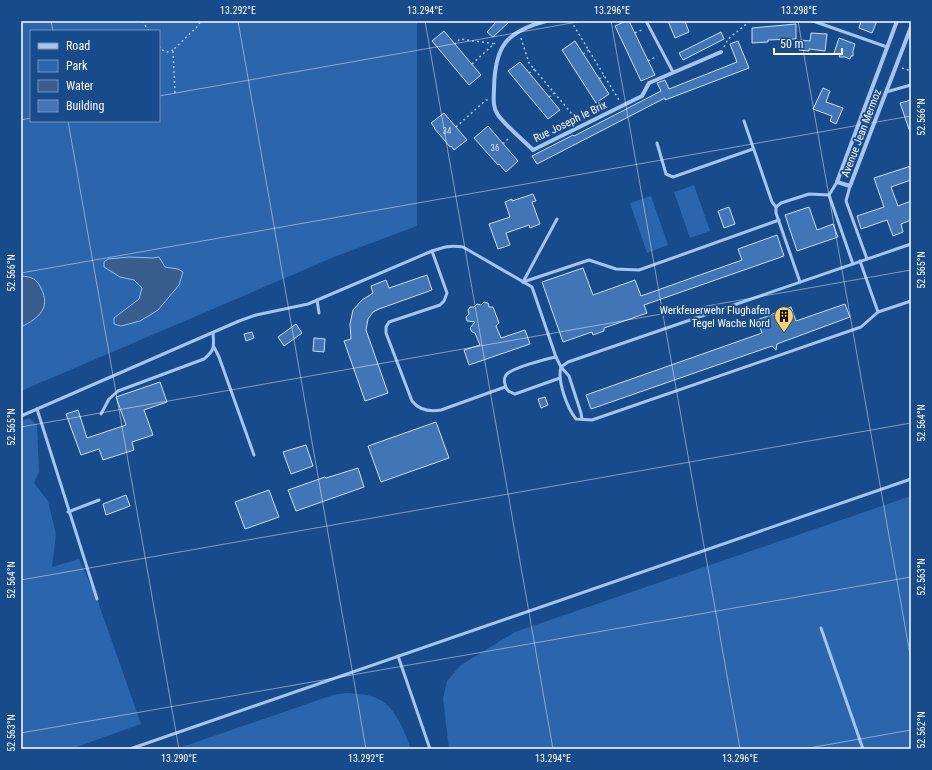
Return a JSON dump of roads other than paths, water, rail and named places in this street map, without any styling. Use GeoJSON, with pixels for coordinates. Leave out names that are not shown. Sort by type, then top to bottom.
{"type":"FeatureCollection","features":[{"type":"Feature","properties":{"kind":"street","name":"Rue Joseph le Brix"},"geometry":{"type":"LineString","coordinates":[[545,21],[531,25],[509,38],[502,46],[497,58],[495,69],[494,107],[498,115],[533,150],[642,96],[649,83],[721,52]]}},
{"type":"Feature","properties":{"kind":"street","name":"Avenue Jean Mermoz"},"geometry":{"type":"LineString","coordinates":[[897,21],[837,182],[850,186],[911,27]]}},
{"type":"Feature","properties":{"kind":"lane"},"geometry":{"type":"LineString","coordinates":[[646,21],[673,72]]}},
{"type":"Feature","properties":{"kind":"lane"},"geometry":{"type":"LineString","coordinates":[[813,21],[887,47]]}},
{"type":"Feature","properties":{"kind":"lane"},"geometry":{"type":"LineString","coordinates":[[886,92],[911,85]]}},
{"type":"Feature","properties":{"kind":"lane"},"geometry":{"type":"LineString","coordinates":[[744,121],[772,202],[776,207],[800,282]]}},
{"type":"Feature","properties":{"kind":"lane"},"geometry":{"type":"LineString","coordinates":[[657,143],[666,174],[673,177],[753,149]]}},
{"type":"Feature","properties":{"kind":"lane"},"geometry":{"type":"LineString","coordinates":[[829,195],[837,182]]}},
{"type":"Feature","properties":{"kind":"lane"},"geometry":{"type":"LineString","coordinates":[[850,186],[846,201],[867,259]]}},
{"type":"Feature","properties":{"kind":"lane"},"geometry":{"type":"LineString","coordinates":[[776,207],[781,203],[809,194],[829,195]]}},
{"type":"Feature","properties":{"kind":"lane"},"geometry":{"type":"LineString","coordinates":[[829,195],[853,264]]}},
{"type":"Feature","properties":{"kind":"lane"},"geometry":{"type":"LineString","coordinates":[[523,282],[557,219]]}},
{"type":"Feature","properties":{"kind":"lane"},"geometry":{"type":"LineString","coordinates":[[523,282],[589,260],[616,269],[639,270],[779,220]]}},
{"type":"Feature","properties":{"kind":"lane"},"geometry":{"type":"LineString","coordinates":[[561,366],[568,362],[911,244]]}},
{"type":"Feature","properties":{"kind":"lane"},"geometry":{"type":"LineString","coordinates":[[21,416],[256,315],[308,304],[432,251],[453,245],[463,247],[532,287],[556,357],[569,376],[582,419]]}},
{"type":"Feature","properties":{"kind":"lane"},"geometry":{"type":"LineString","coordinates":[[432,251],[447,293],[444,301],[440,305],[389,322],[386,327],[386,333],[412,401],[416,406],[423,410],[441,410],[505,387]]}},
{"type":"Feature","properties":{"kind":"lane"},"geometry":{"type":"LineString","coordinates":[[860,261],[878,312]]}},
{"type":"Feature","properties":{"kind":"lane"},"geometry":{"type":"LineString","coordinates":[[317,300],[319,313]]}},
{"type":"Feature","properties":{"kind":"lane"},"geometry":{"type":"LineString","coordinates":[[561,366],[560,378],[571,413],[576,418],[592,420],[861,327],[878,312],[911,301]]}},
{"type":"Feature","properties":{"kind":"lane"},"geometry":{"type":"LineString","coordinates":[[213,333],[214,347],[219,356],[254,455]]}},
{"type":"Feature","properties":{"kind":"lane"},"geometry":{"type":"LineString","coordinates":[[101,414],[109,399],[118,391],[204,359],[212,352],[214,347]]}},
{"type":"Feature","properties":{"kind":"lane"},"geometry":{"type":"LineString","coordinates":[[556,357],[516,369],[506,374],[504,379],[505,387],[509,392],[516,394],[560,378]]}},
{"type":"Feature","properties":{"kind":"lane"},"geometry":{"type":"LineString","coordinates":[[37,409],[68,512],[97,599]]}},
{"type":"Feature","properties":{"kind":"lane"},"geometry":{"type":"LineString","coordinates":[[130,749],[911,478]]}},
{"type":"Feature","properties":{"kind":"lane"},"geometry":{"type":"LineString","coordinates":[[68,512],[99,500]]}},
{"type":"Feature","properties":{"kind":"lane"},"geometry":{"type":"LineString","coordinates":[[821,628],[863,749]]}},
{"type":"Feature","properties":{"kind":"lane"},"geometry":{"type":"LineString","coordinates":[[398,656],[430,749]]}},
{"type":"Feature","properties":{"kind":"water"},"geometry":{"type":"Polygon","coordinates":[[[159,257],[165,267],[178,269],[183,272],[179,285],[158,310],[140,321],[121,326],[114,324],[114,318],[139,299],[142,288],[134,280],[120,277],[104,267],[104,262],[108,259],[159,257]]]}},
{"type":"Feature","properties":{"kind":"water"},"geometry":{"type":"Polygon","coordinates":[[[21,276],[31,278],[37,282],[44,295],[45,301],[42,312],[33,320],[21,327],[21,276]]]}},
{"type":"Feature","properties":{"kind":"place","name":"Werkfeuerwehr Flughafen Tegel Wache Nord"},"geometry":{"type":"Point","coordinates":[784,333]}}]}
